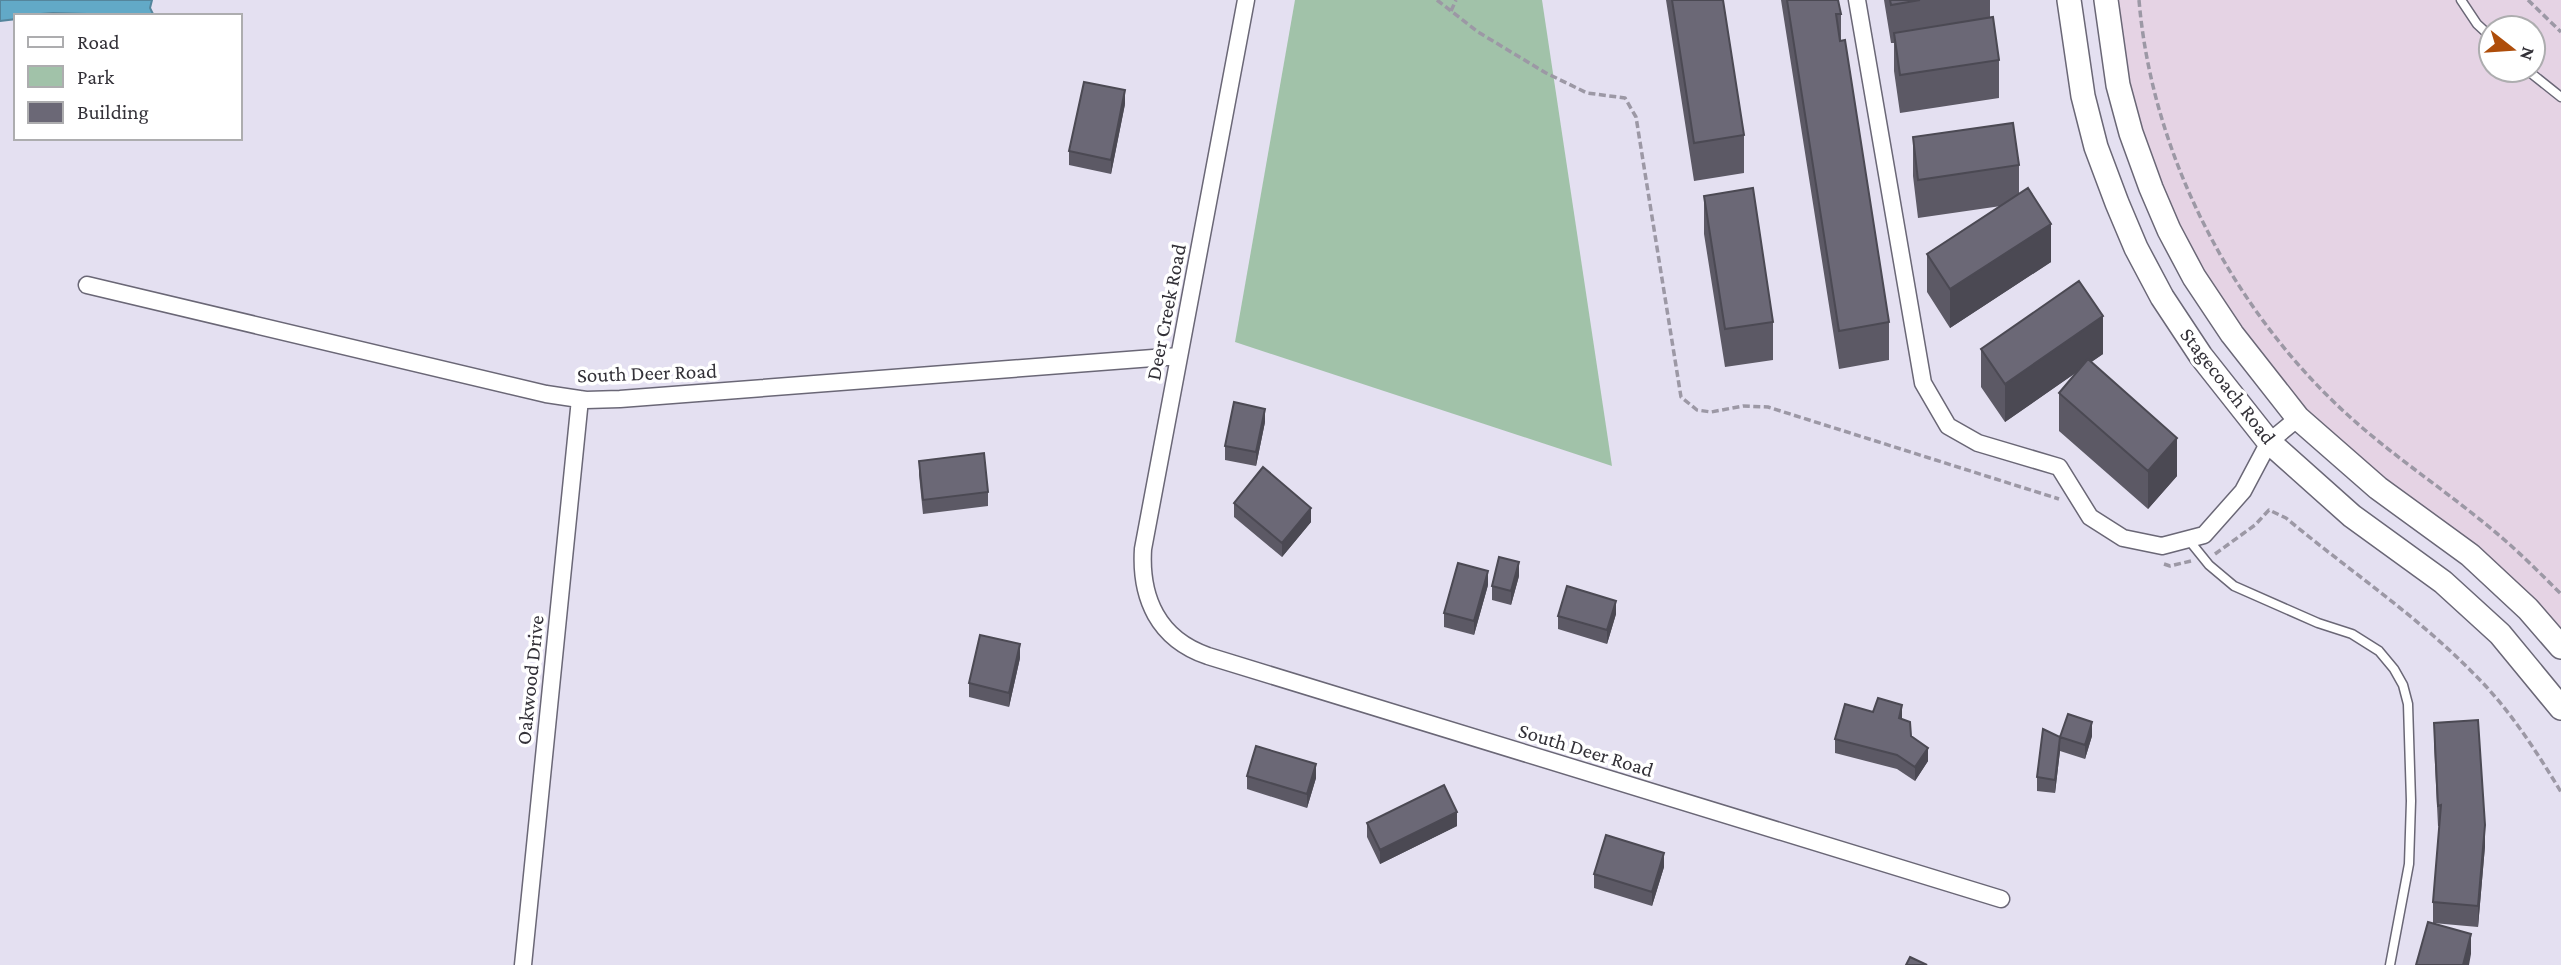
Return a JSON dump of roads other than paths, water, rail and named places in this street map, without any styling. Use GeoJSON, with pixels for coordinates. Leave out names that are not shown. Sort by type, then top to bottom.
{"type":"FeatureCollection","features":[{"type":"Feature","properties":{"kind":"street","name":"Deer Creek Road"},"geometry":{"type":"LineString","coordinates":[[1165,628],[1153,611],[1145,592],[1141,571],[1143,549],[1246,0]]}},
{"type":"Feature","properties":{"kind":"street"},"geometry":{"type":"LineString","coordinates":[[1857,0],[1923,383],[1948,426],[1978,443],[2059,467],[2090,517],[2123,538],[2162,546],[2204,535],[2243,491],[2269,442],[2298,418]]}},
{"type":"Feature","properties":{"kind":"street","name":"Stagecoach Road"},"geometry":{"type":"LineString","coordinates":[[2069,0],[2082,96],[2096,147],[2136,248],[2162,297],[2201,356],[2269,442],[2352,516],[2444,582],[2500,634],[2561,708]]}},
{"type":"Feature","properties":{"kind":"street","name":"Stagecoach Road"},"geometry":{"type":"LineString","coordinates":[[2106,0],[2118,85],[2131,133],[2169,230],[2194,277],[2232,334],[2298,418],[2378,488],[2470,555],[2528,609],[2561,647]]}},
{"type":"Feature","properties":{"kind":"street","name":"South Deer Road"},"geometry":{"type":"LineString","coordinates":[[87,285],[535,392],[580,399],[620,399],[1179,356]]}},
{"type":"Feature","properties":{"kind":"street","name":"Oakwood Drive"},"geometry":{"type":"LineString","coordinates":[[523,965],[580,399]]}},
{"type":"Feature","properties":{"kind":"street","name":"South Deer Road"},"geometry":{"type":"LineString","coordinates":[[1165,628],[1181,643],[1208,656],[2001,899]]}},
{"type":"Feature","properties":{"kind":"lane"},"geometry":{"type":"LineString","coordinates":[[2461,0],[2477,24]]}},
{"type":"Feature","properties":{"kind":"lane"},"geometry":{"type":"LineString","coordinates":[[2545,84],[2561,97]]}},
{"type":"Feature","properties":{"kind":"lane"},"geometry":{"type":"LineString","coordinates":[[2188,539],[2209,565],[2234,586],[2318,623],[2352,634],[2379,651],[2403,685],[2408,704],[2411,801],[2409,864],[2390,965]]}},
{"type":"Feature","properties":{"kind":"water"},"geometry":{"type":"Polygon","coordinates":[[[0,0],[152,0],[150,8],[153,14],[14,14],[14,19],[0,21],[0,0]]]}}]}
